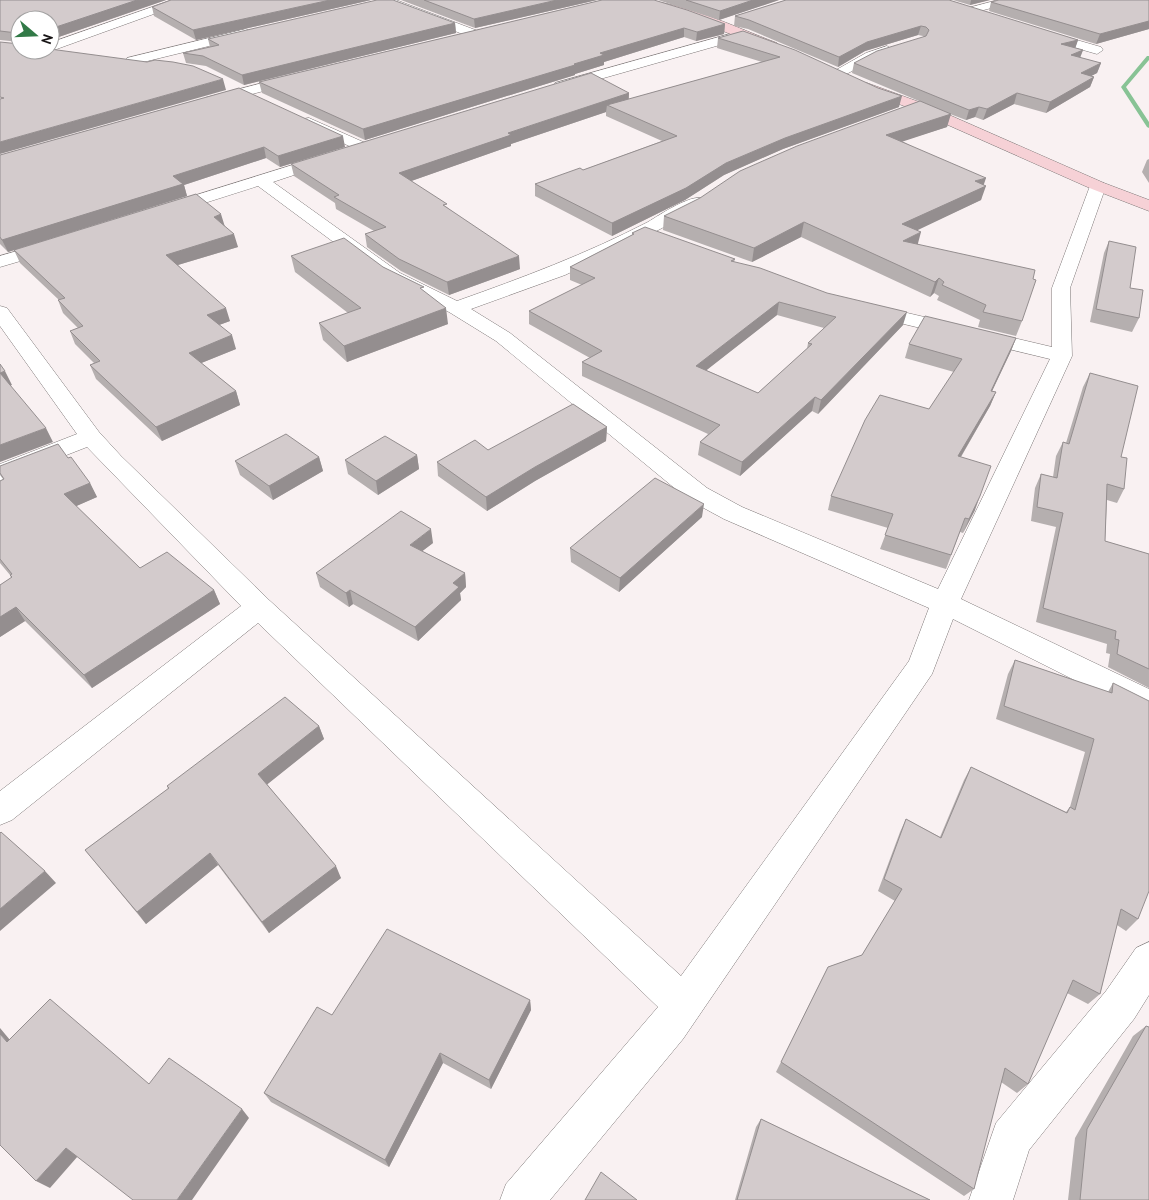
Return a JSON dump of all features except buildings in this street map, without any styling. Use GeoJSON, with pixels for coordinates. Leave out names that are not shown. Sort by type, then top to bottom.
{"type":"FeatureCollection","features":[{"type":"Feature","properties":{"kind":"main road"},"geometry":{"type":"LineString","coordinates":[[640,0],[744,34],[789,52]]}},
{"type":"Feature","properties":{"kind":"main road"},"geometry":{"type":"LineString","coordinates":[[821,67],[881,94],[917,106],[1098,186],[1149,206]]}},
{"type":"Feature","properties":{"kind":"street"},"geometry":{"type":"LineString","coordinates":[[60,43],[183,0]]}},
{"type":"Feature","properties":{"kind":"street"},"geometry":{"type":"LineString","coordinates":[[371,5],[387,0],[479,32],[454,38]]}},
{"type":"Feature","properties":{"kind":"street"},"geometry":{"type":"LineString","coordinates":[[988,17],[964,9],[1011,0]]}},
{"type":"Feature","properties":{"kind":"street"},"geometry":{"type":"LineString","coordinates":[[138,4],[157,8]]}},
{"type":"Feature","properties":{"kind":"street"},"geometry":{"type":"LineString","coordinates":[[720,26],[739,19]]}},
{"type":"Feature","properties":{"kind":"street"},"geometry":{"type":"LineString","coordinates":[[167,65],[127,60],[254,31]]}},
{"type":"Feature","properties":{"kind":"street"},"geometry":{"type":"LineString","coordinates":[[1035,32],[1097,50]]}},
{"type":"Feature","properties":{"kind":"street"},"geometry":{"type":"LineString","coordinates":[[547,90],[744,34]]}},
{"type":"Feature","properties":{"kind":"street"},"geometry":{"type":"LineString","coordinates":[[836,74],[870,56],[899,46]]}},
{"type":"Feature","properties":{"kind":"street"},"geometry":{"type":"LineString","coordinates":[[60,53],[68,54]]}},
{"type":"Feature","properties":{"kind":"street"},"geometry":{"type":"LineString","coordinates":[[197,104],[311,74]]}},
{"type":"Feature","properties":{"kind":"street"},"geometry":{"type":"LineString","coordinates":[[226,83],[261,99]]}},
{"type":"Feature","properties":{"kind":"street"},"geometry":{"type":"LineString","coordinates":[[890,116],[917,106]]}},
{"type":"Feature","properties":{"kind":"street"},"geometry":{"type":"LineString","coordinates":[[296,115],[365,148]]}},
{"type":"Feature","properties":{"kind":"street"},"geometry":{"type":"LineString","coordinates":[[149,215],[384,142]]}},
{"type":"Feature","properties":{"kind":"street"},"geometry":{"type":"LineString","coordinates":[[260,180],[393,277],[456,308],[503,337],[698,494],[733,513],[945,603],[1149,703]]}},
{"type":"Feature","properties":{"kind":"street"},"geometry":{"type":"LineString","coordinates":[[522,1200],[669,1025],[922,666],[945,603],[1062,356],[1061,288],[1098,186]]}},
{"type":"Feature","properties":{"kind":"street"},"geometry":{"type":"LineString","coordinates":[[456,308],[652,234],[708,196]]}},
{"type":"Feature","properties":{"kind":"street"},"geometry":{"type":"LineString","coordinates":[[0,262],[65,242]]}},
{"type":"Feature","properties":{"kind":"street"},"geometry":{"type":"LineString","coordinates":[[850,305],[1062,356]]}},
{"type":"Feature","properties":{"kind":"street"},"geometry":{"type":"LineString","coordinates":[[0,312],[91,437],[259,607],[683,1004]]}},
{"type":"Feature","properties":{"kind":"street"},"geometry":{"type":"LineString","coordinates":[[0,473],[91,437]]}},
{"type":"Feature","properties":{"kind":"street"},"geometry":{"type":"LineString","coordinates":[[0,810],[259,607]]}},
{"type":"Feature","properties":{"kind":"street"},"geometry":{"type":"LineString","coordinates":[[992,1200],[1011,1138],[1120,1005],[1149,961]]}},
{"type":"Feature","properties":{"kind":"waterway"},"geometry":{"type":"LineString","coordinates":[[1149,57],[1123,87],[1149,126]]}}]}
